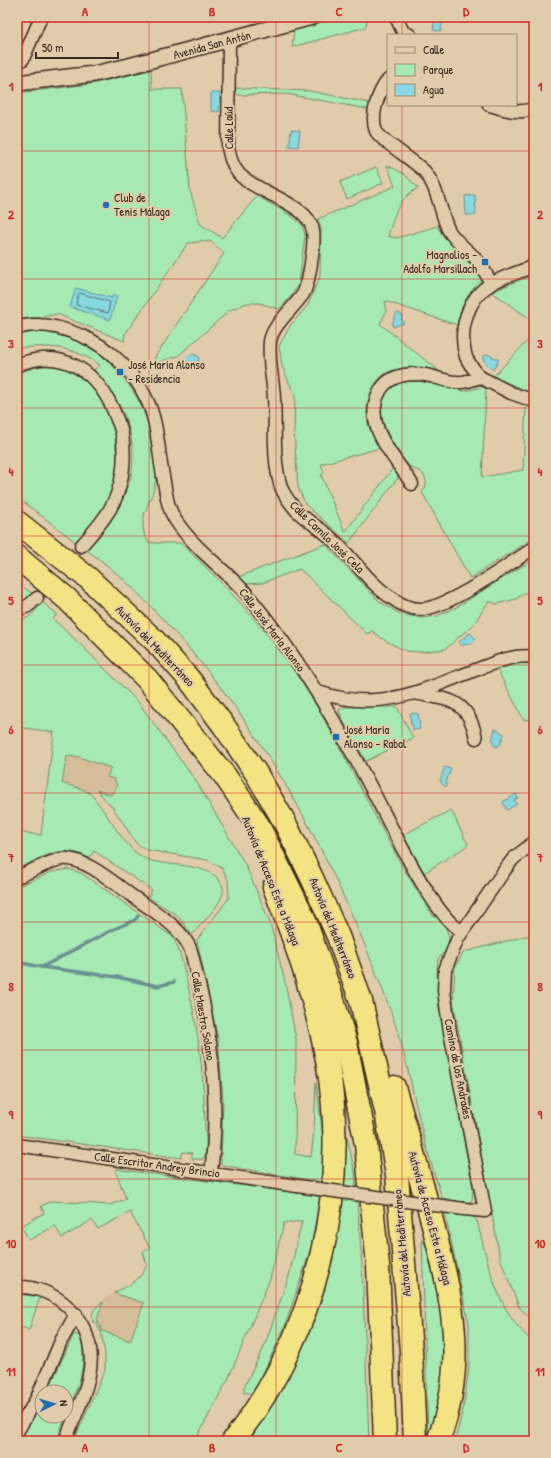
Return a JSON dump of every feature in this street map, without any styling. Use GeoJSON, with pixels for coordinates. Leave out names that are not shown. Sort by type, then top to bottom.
{"type":"FeatureCollection","features":[{"type":"Feature","properties":{"kind":"highway","name":"Autovía del Mediterráneo"},"geometry":{"type":"LineString","coordinates":[[17,522],[88,578],[154,640],[189,679],[224,726],[256,773],[284,822],[312,878],[338,936],[361,1001],[386,1111],[397,1175],[411,1351],[415,1441]]}},
{"type":"Feature","properties":{"kind":"highway","name":"Autovía del Mediterráneo"},"geometry":{"type":"LineString","coordinates":[[17,557],[67,599],[148,679],[225,776],[239,799],[258,825],[304,918],[332,997],[346,1043],[366,1144],[372,1189],[381,1322],[384,1441]]}},
{"type":"Feature","properties":{"kind":"highway","name":"Autovía de Acceso Este a Málaga"},"geometry":{"type":"LineString","coordinates":[[233,1441],[250,1420],[271,1385],[289,1350],[305,1311],[319,1267],[328,1230],[334,1183],[335,1147],[327,1060],[310,987],[294,938],[273,884],[248,830],[239,799]]}},
{"type":"Feature","properties":{"kind":"highway","name":"Autovía de Acceso Este a Málaga"},"geometry":{"type":"LineString","coordinates":[[361,1001],[378,1029],[446,1274],[452,1308],[455,1337],[455,1366],[451,1396],[445,1422],[438,1441]]}},
{"type":"Feature","properties":{"kind":"street"},"geometry":{"type":"LineString","coordinates":[[17,63],[23,59],[41,17]]}},
{"type":"Feature","properties":{"kind":"street","name":"Avenida San Antón"},"geometry":{"type":"LineString","coordinates":[[17,82],[94,74],[229,41],[312,17]]}},
{"type":"Feature","properties":{"kind":"street"},"geometry":{"type":"LineString","coordinates":[[396,17],[403,32],[408,34]]}},
{"type":"Feature","properties":{"kind":"street"},"geometry":{"type":"LineString","coordinates":[[529,17],[534,19]]}},
{"type":"Feature","properties":{"kind":"street","name":"Calle Laúd"},"geometry":{"type":"LineString","coordinates":[[229,41],[228,147],[231,161],[238,174],[251,184],[299,210],[311,221]]}},
{"type":"Feature","properties":{"kind":"street"},"geometry":{"type":"LineString","coordinates":[[387,81],[381,88],[375,108],[376,131],[380,137],[409,157],[426,174],[438,198],[448,230],[481,265],[491,284]]}},
{"type":"Feature","properties":{"kind":"street"},"geometry":{"type":"LineString","coordinates":[[493,106],[512,111],[534,108]]}},
{"type":"Feature","properties":{"kind":"street","name":"Calle Camilo José Cela"},"geometry":{"type":"LineString","coordinates":[[311,221],[314,237],[311,261],[303,293],[287,312],[271,338],[269,364],[274,396],[277,466],[281,488],[289,501],[298,512],[330,537],[390,598],[408,608],[422,609],[440,605],[534,548]]}},
{"type":"Feature","properties":{"kind":"street"},"geometry":{"type":"LineString","coordinates":[[534,266],[491,284],[478,296],[466,314],[463,338],[466,357],[480,377],[511,393],[534,401]]}},
{"type":"Feature","properties":{"kind":"street","name":"Calle José María Alonso"},"geometry":{"type":"LineString","coordinates":[[17,328],[25,325],[53,325],[74,332],[94,341],[110,352],[124,367],[147,399],[156,431],[169,510],[206,554],[250,597],[318,692],[343,734],[406,854],[429,892],[456,929],[463,931]]}},
{"type":"Feature","properties":{"kind":"street"},"geometry":{"type":"LineString","coordinates":[[17,365],[33,360],[56,359],[72,364],[93,378],[110,399],[122,433],[124,462],[118,492],[106,516],[81,546]]}},
{"type":"Feature","properties":{"kind":"street"},"geometry":{"type":"LineString","coordinates":[[412,484],[380,436],[375,423],[373,412],[377,396],[381,388],[386,382],[396,377],[415,374],[427,374],[455,382],[468,381],[480,377]]}},
{"type":"Feature","properties":{"kind":"street"},"geometry":{"type":"LineString","coordinates":[[17,610],[28,606],[37,598]]}},
{"type":"Feature","properties":{"kind":"street"},"geometry":{"type":"LineString","coordinates":[[318,692],[340,699],[366,702],[393,699],[414,693],[509,658],[534,657]]}},
{"type":"Feature","properties":{"kind":"street"},"geometry":{"type":"LineString","coordinates":[[414,693],[460,705],[473,722],[476,738]]}},
{"type":"Feature","properties":{"kind":"street","name":"Camino de los Andrades"},"geometry":{"type":"LineString","coordinates":[[485,1211],[450,1032],[444,991],[445,970],[458,938],[504,871],[514,859],[534,842]]}},
{"type":"Feature","properties":{"kind":"street","name":"Calle Maestro Solano"},"geometry":{"type":"LineString","coordinates":[[17,877],[62,859],[79,862],[94,868],[169,923],[181,934],[189,945],[202,998],[212,1077],[214,1124],[211,1172]]}},
{"type":"Feature","properties":{"kind":"street","name":"Calle Escritor Andrey Brincio"},"geometry":{"type":"LineString","coordinates":[[17,1146],[485,1211]]}},
{"type":"Feature","properties":{"kind":"street"},"geometry":{"type":"LineString","coordinates":[[17,1287],[35,1289],[56,1297],[76,1314],[91,1344],[91,1372],[65,1441]]}},
{"type":"Feature","properties":{"kind":"street"},"geometry":{"type":"LineString","coordinates":[[17,1432],[37,1398],[61,1341],[76,1314]]}},
{"type":"Feature","properties":{"kind":"shaded area"},"geometry":{"type":"Polygon","coordinates":[[[67,756],[79,757],[111,768],[117,786],[111,796],[97,790],[89,792],[62,783],[67,756]]]}},
{"type":"Feature","properties":{"kind":"shaded area"},"geometry":{"type":"Polygon","coordinates":[[[114,1293],[144,1303],[130,1341],[102,1331],[97,1319],[104,1299],[114,1293]]]}},
{"type":"Feature","properties":{"kind":"green space"},"geometry":{"type":"Polygon","coordinates":[[[339,17],[367,17],[366,27],[292,47],[294,30],[339,17]]]}},
{"type":"Feature","properties":{"kind":"green space","name":"Club de Tenis Málaga"},"geometry":{"type":"Polygon","coordinates":[[[151,70],[152,89],[182,89],[190,191],[200,224],[222,238],[257,196],[292,216],[302,225],[305,235],[299,283],[292,295],[279,309],[259,303],[247,303],[230,310],[178,356],[155,363],[155,357],[224,253],[210,241],[204,242],[201,240],[198,242],[188,243],[125,334],[124,341],[57,314],[17,319],[17,93],[91,84],[151,70]]]}},
{"type":"Feature","properties":{"kind":"green space"},"geometry":{"type":"Polygon","coordinates":[[[235,88],[310,91],[369,103],[369,108],[367,109],[287,94],[239,95],[235,93],[235,88]]]}},
{"type":"Feature","properties":{"kind":"green space"},"geometry":{"type":"Polygon","coordinates":[[[387,165],[404,174],[418,188],[405,197],[401,203],[395,214],[388,236],[397,238],[437,226],[443,236],[479,273],[482,280],[466,301],[457,325],[385,301],[386,312],[380,324],[438,370],[426,368],[404,368],[386,373],[375,384],[371,391],[367,406],[368,422],[371,432],[380,448],[321,464],[324,473],[321,475],[345,532],[393,468],[399,476],[349,543],[305,504],[298,487],[294,432],[295,396],[282,366],[279,346],[290,326],[308,305],[320,276],[321,229],[318,219],[395,186],[387,165]]]}},
{"type":"Feature","properties":{"kind":"green space"},"geometry":{"type":"Polygon","coordinates":[[[376,167],[383,183],[347,199],[340,182],[376,167]]]}},
{"type":"Feature","properties":{"kind":"green space"},"geometry":{"type":"Polygon","coordinates":[[[534,274],[534,322],[492,292],[534,274]]]}},
{"type":"Feature","properties":{"kind":"green space"},"geometry":{"type":"Polygon","coordinates":[[[41,331],[65,337],[87,346],[107,360],[125,379],[139,401],[148,424],[156,468],[155,484],[146,508],[143,525],[144,533],[148,542],[180,543],[218,580],[271,639],[302,682],[316,705],[387,839],[417,892],[434,917],[439,916],[445,924],[449,938],[446,950],[438,959],[437,971],[439,1008],[473,1188],[472,1200],[468,1203],[442,1198],[425,1141],[404,1052],[396,1025],[349,907],[298,806],[238,711],[204,666],[139,594],[119,575],[86,550],[111,518],[124,497],[130,480],[133,463],[129,429],[115,398],[93,371],[100,365],[70,350],[50,347],[17,348],[17,335],[41,331]]]}},
{"type":"Feature","properties":{"kind":"green space"},"geometry":{"type":"Polygon","coordinates":[[[534,334],[534,394],[493,377],[534,334]]]}},
{"type":"Feature","properties":{"kind":"green space"},"geometry":{"type":"Polygon","coordinates":[[[44,365],[62,367],[87,381],[103,401],[115,430],[117,460],[114,487],[102,510],[77,543],[17,497],[17,373],[44,365]]]}},
{"type":"Feature","properties":{"kind":"green space"},"geometry":{"type":"Polygon","coordinates":[[[422,381],[464,391],[482,387],[486,389],[482,477],[523,470],[526,405],[534,407],[534,538],[470,578],[422,492],[426,484],[423,474],[409,466],[403,459],[390,438],[381,415],[381,403],[384,394],[392,386],[403,382],[422,381]]]}},
{"type":"Feature","properties":{"kind":"green space"},"geometry":{"type":"Polygon","coordinates":[[[325,544],[379,601],[400,614],[422,618],[437,616],[455,608],[534,559],[534,582],[528,591],[516,599],[497,604],[489,601],[473,625],[445,649],[420,652],[406,651],[386,641],[372,631],[367,634],[300,569],[262,583],[245,584],[238,577],[325,544]]]}},
{"type":"Feature","properties":{"kind":"green space"},"geometry":{"type":"Polygon","coordinates":[[[17,583],[33,594],[28,601],[17,604],[17,583]]]}},
{"type":"Feature","properties":{"kind":"green space"},"geometry":{"type":"Polygon","coordinates":[[[42,602],[57,614],[53,619],[138,702],[196,781],[246,866],[270,923],[285,982],[296,1039],[295,1154],[311,1157],[314,1132],[316,1082],[326,1162],[311,1248],[285,1326],[254,1393],[244,1393],[244,1387],[264,1347],[289,1276],[302,1221],[284,1223],[270,1279],[229,1377],[195,1441],[74,1441],[105,1370],[105,1353],[101,1332],[96,1322],[93,1322],[92,1315],[97,1306],[103,1302],[97,1319],[102,1331],[130,1341],[144,1303],[114,1293],[134,1282],[142,1274],[147,1264],[143,1252],[150,1248],[130,1212],[98,1229],[92,1220],[62,1238],[55,1226],[29,1240],[21,1226],[44,1213],[41,1206],[52,1201],[110,1205],[126,1199],[115,1169],[307,1194],[309,1180],[221,1165],[223,1099],[218,1039],[197,940],[229,898],[228,880],[222,868],[207,860],[147,850],[136,843],[114,809],[97,790],[111,795],[117,786],[114,779],[107,777],[111,768],[79,757],[67,756],[62,783],[82,789],[91,794],[118,833],[136,853],[151,861],[187,866],[210,873],[218,879],[223,888],[221,899],[217,906],[192,935],[178,916],[148,897],[152,890],[94,851],[89,858],[70,852],[53,853],[17,869],[17,832],[41,835],[54,732],[17,727],[19,688],[17,680],[17,621],[28,617],[42,602]]]}},
{"type":"Feature","properties":{"kind":"green space"},"geometry":{"type":"Polygon","coordinates":[[[521,663],[534,665],[534,716],[531,719],[524,720],[497,669],[509,664],[521,663]]]}},
{"type":"Feature","properties":{"kind":"green space"},"geometry":{"type":"Polygon","coordinates":[[[345,707],[397,707],[413,738],[366,761],[341,717],[339,710],[345,707]]]}},
{"type":"Feature","properties":{"kind":"green space"},"geometry":{"type":"Polygon","coordinates":[[[451,810],[468,845],[424,873],[403,835],[451,810]]]}},
{"type":"Feature","properties":{"kind":"green space"},"geometry":{"type":"Polygon","coordinates":[[[68,869],[81,873],[173,937],[184,967],[198,1038],[202,1073],[206,1143],[206,1152],[203,1159],[192,1159],[192,1153],[183,1152],[181,1158],[17,1135],[17,887],[52,872],[68,869]]]}},
{"type":"Feature","properties":{"kind":"green space"},"geometry":{"type":"Polygon","coordinates":[[[534,934],[534,1321],[519,1307],[500,1258],[453,1000],[455,967],[464,952],[534,934]]]}},
{"type":"Feature","properties":{"kind":"green space"},"geometry":{"type":"Polygon","coordinates":[[[347,1137],[355,1173],[362,1265],[369,1441],[249,1441],[309,1328],[336,1216],[347,1137]]]}},
{"type":"Feature","properties":{"kind":"green space"},"geometry":{"type":"Polygon","coordinates":[[[445,1213],[472,1216],[477,1221],[490,1270],[503,1302],[511,1317],[521,1330],[534,1342],[534,1441],[455,1441],[463,1409],[469,1368],[469,1324],[445,1213]]]}},
{"type":"Feature","properties":{"kind":"green space"},"geometry":{"type":"Polygon","coordinates":[[[422,1239],[431,1256],[442,1305],[444,1359],[438,1415],[428,1437],[422,1239]]]}},
{"type":"Feature","properties":{"kind":"green space"},"geometry":{"type":"Polygon","coordinates":[[[17,1294],[40,1297],[29,1330],[22,1327],[18,1336],[17,1294]]]}},
{"type":"Feature","properties":{"kind":"green space"},"geometry":{"type":"Polygon","coordinates":[[[74,1334],[81,1337],[83,1349],[82,1368],[74,1396],[74,1384],[51,1384],[74,1334]]]}},
{"type":"Feature","properties":{"kind":"green space"},"geometry":{"type":"Polygon","coordinates":[[[34,1416],[34,1424],[63,1424],[56,1441],[20,1441],[34,1416]]]}},
{"type":"Feature","properties":{"kind":"water"},"geometry":{"type":"Polygon","coordinates":[[[435,17],[443,17],[441,31],[433,30],[435,17]]]}},
{"type":"Feature","properties":{"kind":"water"},"geometry":{"type":"Polygon","coordinates":[[[211,93],[220,93],[219,112],[211,111],[211,93]]]}},
{"type":"Feature","properties":{"kind":"water"},"geometry":{"type":"Polygon","coordinates":[[[291,130],[300,131],[298,147],[289,146],[291,130]]]}},
{"type":"Feature","properties":{"kind":"water"},"geometry":{"type":"Polygon","coordinates":[[[475,195],[476,215],[466,215],[465,196],[475,195]]]}},
{"type":"Feature","properties":{"kind":"water"},"geometry":{"type":"Polygon","coordinates":[[[76,288],[112,298],[113,295],[117,296],[110,320],[70,307],[76,288]]]}},
{"type":"Feature","properties":{"kind":"water"},"geometry":{"type":"Polygon","coordinates":[[[399,313],[403,316],[401,319],[404,323],[393,327],[392,323],[396,314],[399,313]]]}},
{"type":"Feature","properties":{"kind":"water"},"geometry":{"type":"Polygon","coordinates":[[[192,354],[198,356],[199,361],[187,365],[184,362],[184,359],[192,354]]]}},
{"type":"Feature","properties":{"kind":"water"},"geometry":{"type":"Polygon","coordinates":[[[487,354],[499,360],[493,370],[483,360],[483,357],[487,354]]]}},
{"type":"Feature","properties":{"kind":"water"},"geometry":{"type":"Polygon","coordinates":[[[470,633],[476,639],[470,644],[461,645],[459,642],[470,633]]]}},
{"type":"Feature","properties":{"kind":"water"},"geometry":{"type":"Polygon","coordinates":[[[410,714],[418,714],[420,729],[413,730],[413,725],[411,725],[410,714]]]}},
{"type":"Feature","properties":{"kind":"water"},"geometry":{"type":"Polygon","coordinates":[[[495,729],[504,734],[500,745],[497,747],[493,745],[494,742],[492,741],[495,729]]]}},
{"type":"Feature","properties":{"kind":"water"},"geometry":{"type":"Polygon","coordinates":[[[445,767],[451,769],[446,782],[447,785],[445,787],[440,781],[445,767]]]}},
{"type":"Feature","properties":{"kind":"water"},"geometry":{"type":"Polygon","coordinates":[[[516,794],[518,798],[514,800],[517,804],[507,810],[503,802],[516,794]]]}},
{"type":"Feature","properties":{"kind":"waterway"},"geometry":{"type":"LineString","coordinates":[[42,967],[114,929],[135,920],[138,916]]}},
{"type":"Feature","properties":{"kind":"waterway"},"geometry":{"type":"LineString","coordinates":[[17,962],[41,967],[117,977],[158,986],[174,982]]}},
{"type":"Feature","properties":{"kind":"tunnel"},"geometry":{"type":"LineString","coordinates":[[37,598],[81,546]]}},
{"type":"Feature","properties":{"kind":"place","name":"Club de Tenis Málaga"},"geometry":{"type":"Point","coordinates":[106,205]}},
{"type":"Feature","properties":{"kind":"place","name":"Magnolios - Adolfo Marsillach"},"geometry":{"type":"Point","coordinates":[485,262]}},
{"type":"Feature","properties":{"kind":"place","name":"José María Alonso - Residencia"},"geometry":{"type":"Point","coordinates":[120,372]}},
{"type":"Feature","properties":{"kind":"place","name":"José María Alonso - Rabal"},"geometry":{"type":"Point","coordinates":[336,737]}}]}
